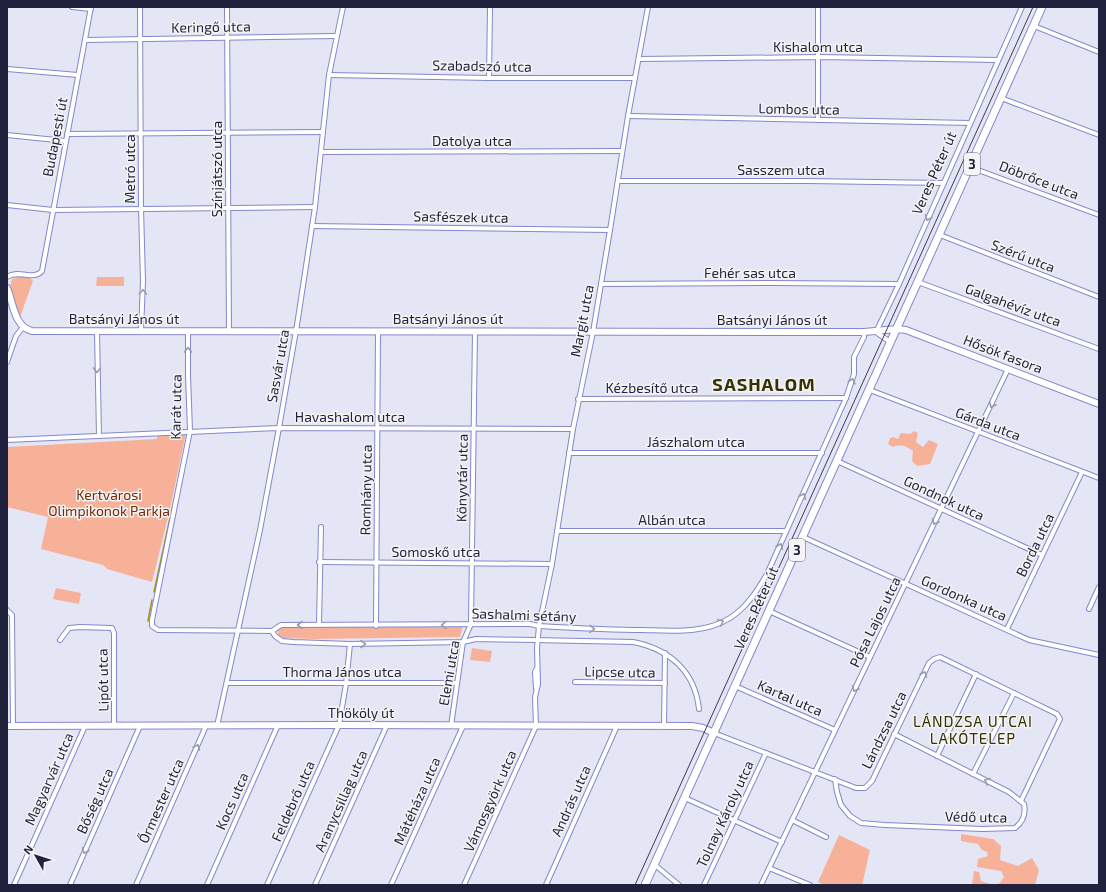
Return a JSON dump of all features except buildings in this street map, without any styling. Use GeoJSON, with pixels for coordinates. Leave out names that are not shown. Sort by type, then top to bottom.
{"type":"FeatureCollection","features":[{"type":"Feature","properties":{"kind":"main road","name":"Veres Péter út"},"geometry":{"type":"LineString","coordinates":[[645,885],[1042,7]]}},
{"type":"Feature","properties":{"kind":"street"},"geometry":{"type":"LineString","coordinates":[[72,7],[91,8]]}},
{"type":"Feature","properties":{"kind":"street","name":"Metró utca"},"geometry":{"type":"LineString","coordinates":[[140,7],[141,208],[143,281],[141,331]]}},
{"type":"Feature","properties":{"kind":"street","name":"Színjátszó utca"},"geometry":{"type":"LineString","coordinates":[[227,7],[229,331]]}},
{"type":"Feature","properties":{"kind":"street","name":"Sasvár utca"},"geometry":{"type":"LineString","coordinates":[[217,726],[260,530],[296,331],[315,208],[329,75],[343,7]]}},
{"type":"Feature","properties":{"kind":"street"},"geometry":{"type":"LineString","coordinates":[[489,78],[490,7]]}},
{"type":"Feature","properties":{"kind":"street","name":"Margit utca"},"geometry":{"type":"LineString","coordinates":[[536,726],[535,672],[537,668],[539,626],[552,564],[578,399],[593,332],[622,151],[648,7]]}},
{"type":"Feature","properties":{"kind":"street"},"geometry":{"type":"LineString","coordinates":[[818,7],[818,120]]}},
{"type":"Feature","properties":{"kind":"street","name":"Veres Péter út"},"geometry":{"type":"LineString","coordinates":[[876,332],[899,284],[1022,7]]}},
{"type":"Feature","properties":{"kind":"street","name":"Budapesti út"},"geometry":{"type":"LineString","coordinates":[[7,276],[16,273],[34,276],[39,274],[42,270],[91,8]]}},
{"type":"Feature","properties":{"kind":"street"},"geometry":{"type":"LineString","coordinates":[[1034,26],[1099,52]]}},
{"type":"Feature","properties":{"kind":"street","name":"Keringő utca"},"geometry":{"type":"LineString","coordinates":[[85,40],[336,36]]}},
{"type":"Feature","properties":{"kind":"street","name":"Kishalom utca"},"geometry":{"type":"LineString","coordinates":[[638,59],[819,57],[998,60]]}},
{"type":"Feature","properties":{"kind":"street"},"geometry":{"type":"LineString","coordinates":[[7,69],[78,75]]}},
{"type":"Feature","properties":{"kind":"street","name":"Szabadszó utca"},"geometry":{"type":"LineString","coordinates":[[329,75],[489,78],[635,78]]}},
{"type":"Feature","properties":{"kind":"street"},"geometry":{"type":"LineString","coordinates":[[1001,98],[1099,136]]}},
{"type":"Feature","properties":{"kind":"street","name":"Lombos utca"},"geometry":{"type":"LineString","coordinates":[[628,116],[970,123]]}},
{"type":"Feature","properties":{"kind":"street"},"geometry":{"type":"LineString","coordinates":[[67,134],[323,132]]}},
{"type":"Feature","properties":{"kind":"street"},"geometry":{"type":"LineString","coordinates":[[7,136],[66,141]]}},
{"type":"Feature","properties":{"kind":"street","name":"Datolya utca"},"geometry":{"type":"LineString","coordinates":[[321,152],[622,151]]}},
{"type":"Feature","properties":{"kind":"street","name":"Döbrőce utca"},"geometry":{"type":"LineString","coordinates":[[970,166],[1099,215]]}},
{"type":"Feature","properties":{"kind":"street","name":"Sasszem utca"},"geometry":{"type":"LineString","coordinates":[[618,182],[808,181],[944,183]]}},
{"type":"Feature","properties":{"kind":"street"},"geometry":{"type":"LineString","coordinates":[[7,205],[53,210],[141,208],[315,208]]}},
{"type":"Feature","properties":{"kind":"street","name":"Sasfészek utca"},"geometry":{"type":"LineString","coordinates":[[312,226],[610,230]]}},
{"type":"Feature","properties":{"kind":"street","name":"Szérű utca"},"geometry":{"type":"LineString","coordinates":[[940,235],[1099,297]]}},
{"type":"Feature","properties":{"kind":"street","name":"Galgahévíz utca"},"geometry":{"type":"LineString","coordinates":[[918,282],[1099,349]]}},
{"type":"Feature","properties":{"kind":"street","name":"Fehér sas utca"},"geometry":{"type":"LineString","coordinates":[[601,284],[899,284]]}},
{"type":"Feature","properties":{"kind":"street"},"geometry":{"type":"LineString","coordinates":[[7,288],[16,315],[22,326],[16,336],[7,362]]}},
{"type":"Feature","properties":{"kind":"street","name":"Batsányi János út"},"geometry":{"type":"LineString","coordinates":[[22,326],[32,331],[876,332],[897,329]]}},
{"type":"Feature","properties":{"kind":"street","name":"Hősök fasora"},"geometry":{"type":"LineString","coordinates":[[897,329],[906,330],[1099,404]]}},
{"type":"Feature","properties":{"kind":"street"},"geometry":{"type":"LineString","coordinates":[[97,331],[99,436]]}},
{"type":"Feature","properties":{"kind":"street","name":"Karát utca"},"geometry":{"type":"LineString","coordinates":[[152,623],[190,431],[188,331]]}},
{"type":"Feature","properties":{"kind":"street","name":"Romhány utca"},"geometry":{"type":"LineString","coordinates":[[376,626],[378,331]]}},
{"type":"Feature","properties":{"kind":"street","name":"Könyvtár utca"},"geometry":{"type":"LineString","coordinates":[[471,624],[475,332]]}},
{"type":"Feature","properties":{"kind":"street","name":"Veres Péter út"},"geometry":{"type":"LineString","coordinates":[[760,585],[767,574],[846,398],[854,374],[854,357],[864,337],[864,332]]}},
{"type":"Feature","properties":{"kind":"street"},"geometry":{"type":"LineString","coordinates":[[876,332],[891,343]]}},
{"type":"Feature","properties":{"kind":"street","name":"Pósa Lajos utca"},"geometry":{"type":"LineString","coordinates":[[761,885],[1008,369]]}},
{"type":"Feature","properties":{"kind":"street","name":"Gárda utca"},"geometry":{"type":"LineString","coordinates":[[870,390],[1099,478]]}},
{"type":"Feature","properties":{"kind":"street","name":"Kézbesítő utca"},"geometry":{"type":"LineString","coordinates":[[578,399],[846,398]]}},
{"type":"Feature","properties":{"kind":"street","name":"Havashalom utca"},"geometry":{"type":"LineString","coordinates":[[7,440],[279,428],[573,429]]}},
{"type":"Feature","properties":{"kind":"street","name":"Jászhalom utca"},"geometry":{"type":"LineString","coordinates":[[569,453],[822,453]]}},
{"type":"Feature","properties":{"kind":"street","name":"Gondnok utca"},"geometry":{"type":"LineString","coordinates":[[837,461],[1042,555]]}},
{"type":"Feature","properties":{"kind":"street","name":"Borda utca"},"geometry":{"type":"LineString","coordinates":[[1007,629],[1082,472]]}},
{"type":"Feature","properties":{"kind":"street"},"geometry":{"type":"LineString","coordinates":[[319,625],[321,527]]}},
{"type":"Feature","properties":{"kind":"street","name":"Albán utca"},"geometry":{"type":"LineString","coordinates":[[557,531],[786,531]]}},
{"type":"Feature","properties":{"kind":"street","name":"Gordonka utca"},"geometry":{"type":"LineString","coordinates":[[803,536],[1036,642],[1099,655]]}},
{"type":"Feature","properties":{"kind":"street","name":"Somoskő utca"},"geometry":{"type":"LineString","coordinates":[[320,562],[552,564]]}},
{"type":"Feature","properties":{"kind":"street","name":"Sashalmi sétány"},"geometry":{"type":"LineString","coordinates":[[152,623],[153,628],[158,630],[238,632],[272,631],[281,625],[376,626],[471,624],[530,624],[539,626],[617,630],[685,631],[709,627],[736,614],[750,600],[760,585]]}},
{"type":"Feature","properties":{"kind":"street"},"geometry":{"type":"LineString","coordinates":[[1089,609],[1099,587]]}},
{"type":"Feature","properties":{"kind":"street"},"geometry":{"type":"LineString","coordinates":[[7,610],[12,615],[10,726]]}},
{"type":"Feature","properties":{"kind":"street"},"geometry":{"type":"LineString","coordinates":[[769,611],[870,657]]}},
{"type":"Feature","properties":{"kind":"street","name":"Elemi utca"},"geometry":{"type":"LineString","coordinates":[[451,726],[463,642],[471,624]]}},
{"type":"Feature","properties":{"kind":"street","name":"Lipót utca"},"geometry":{"type":"LineString","coordinates":[[60,640],[69,628],[112,628],[114,633],[114,726]]}},
{"type":"Feature","properties":{"kind":"street"},"geometry":{"type":"LineString","coordinates":[[616,641],[617,630]]}},
{"type":"Feature","properties":{"kind":"street","name":"Sashalmi sétány"},"geometry":{"type":"LineString","coordinates":[[272,631],[275,636],[282,641],[350,644],[463,642],[476,639],[616,641],[645,644],[665,653],[679,666],[689,679],[696,695],[699,709]]}},
{"type":"Feature","properties":{"kind":"street","name":"Feldebrő utca"},"geometry":{"type":"LineString","coordinates":[[268,885],[339,725],[346,684],[350,644]]}},
{"type":"Feature","properties":{"kind":"street"},"geometry":{"type":"LineString","coordinates":[[664,726],[665,653]]}},
{"type":"Feature","properties":{"kind":"street","name":"Lándzsa utca"},"geometry":{"type":"LineString","coordinates":[[714,733],[859,789],[867,787],[872,781],[929,663],[934,659],[940,657],[946,659],[1057,714]]}},
{"type":"Feature","properties":{"kind":"street"},"geometry":{"type":"LineString","coordinates":[[937,756],[976,674]]}},
{"type":"Feature","properties":{"kind":"street","name":"Lipcse utca"},"geometry":{"type":"LineString","coordinates":[[574,682],[665,683]]}},
{"type":"Feature","properties":{"kind":"street","name":"Thorma János utca"},"geometry":{"type":"LineString","coordinates":[[227,683],[457,683]]}},
{"type":"Feature","properties":{"kind":"street","name":"Kartal utca"},"geometry":{"type":"LineString","coordinates":[[735,686],[835,730]]}},
{"type":"Feature","properties":{"kind":"street"},"geometry":{"type":"LineString","coordinates":[[973,774],[1014,693]]}},
{"type":"Feature","properties":{"kind":"street","name":"Védő utca"},"geometry":{"type":"LineString","coordinates":[[835,779],[836,792],[841,805],[848,817],[858,822],[866,824],[982,829],[1015,828],[1020,824],[1025,812],[1024,804],[1021,801],[1060,719],[1057,714]]}},
{"type":"Feature","properties":{"kind":"street","name":"Kocs utca"},"geometry":{"type":"LineString","coordinates":[[207,885],[278,725]]}},
{"type":"Feature","properties":{"kind":"street","name":"Aranycsillag utca"},"geometry":{"type":"LineString","coordinates":[[315,885],[387,725]]}},
{"type":"Feature","properties":{"kind":"street","name":"Thököly út"},"geometry":{"type":"LineString","coordinates":[[10,726],[664,726],[700,727],[714,733]]}},
{"type":"Feature","properties":{"kind":"street","name":"Magyarvár utca"},"geometry":{"type":"LineString","coordinates":[[14,885],[85,726]]}},
{"type":"Feature","properties":{"kind":"street","name":"Bőség utca"},"geometry":{"type":"LineString","coordinates":[[70,885],[140,726]]}},
{"type":"Feature","properties":{"kind":"street","name":"Őrmester utca"},"geometry":{"type":"LineString","coordinates":[[136,885],[206,726]]}},
{"type":"Feature","properties":{"kind":"street","name":"Mátéháza utca"},"geometry":{"type":"LineString","coordinates":[[391,885],[463,726]]}},
{"type":"Feature","properties":{"kind":"street","name":"Vámosgyörk utca"},"geometry":{"type":"LineString","coordinates":[[464,885],[536,726]]}},
{"type":"Feature","properties":{"kind":"street","name":"András utca"},"geometry":{"type":"LineString","coordinates":[[546,885],[617,726]]}},
{"type":"Feature","properties":{"kind":"street"},"geometry":{"type":"LineString","coordinates":[[894,734],[1009,792],[1021,801]]}},
{"type":"Feature","properties":{"kind":"street","name":"Tolnay Károly utca"},"geometry":{"type":"LineString","coordinates":[[704,885],[766,753]]}},
{"type":"Feature","properties":{"kind":"street"},"geometry":{"type":"LineString","coordinates":[[685,798],[782,842]]}},
{"type":"Feature","properties":{"kind":"street"},"geometry":{"type":"LineString","coordinates":[[792,820],[826,836]]}},
{"type":"Feature","properties":{"kind":"street"},"geometry":{"type":"LineString","coordinates":[[655,865],[679,885]]}},
{"type":"Feature","properties":{"kind":"street"},"geometry":{"type":"LineString","coordinates":[[769,868],[810,885]]}},
{"type":"Feature","properties":{"kind":"green space"},"geometry":{"type":"Polygon","coordinates":[[[21,276],[29,277],[33,281],[20,317],[10,287],[12,279],[21,276]]]}},
{"type":"Feature","properties":{"kind":"green space"},"geometry":{"type":"Polygon","coordinates":[[[97,277],[124,277],[124,286],[96,286],[97,277]]]}},
{"type":"Feature","properties":{"kind":"green space"},"geometry":{"type":"Polygon","coordinates":[[[914,431],[918,433],[916,442],[923,447],[929,440],[938,444],[930,464],[917,466],[912,461],[913,451],[904,446],[893,447],[888,444],[890,438],[893,437],[898,439],[901,433],[910,434],[914,431]]]}},
{"type":"Feature","properties":{"kind":"green space","name":"Kertvárosi Olimpikonok Parkja"},"geometry":{"type":"Polygon","coordinates":[[[186,433],[170,509],[152,582],[107,569],[103,565],[41,549],[48,517],[7,507],[7,447],[157,439],[157,435],[186,433]]]}},
{"type":"Feature","properties":{"kind":"green space"},"geometry":{"type":"Polygon","coordinates":[[[56,588],[81,593],[79,604],[53,599],[56,588]]]}},
{"type":"Feature","properties":{"kind":"green space"},"geometry":{"type":"Polygon","coordinates":[[[463,626],[460,637],[314,639],[283,638],[278,635],[278,630],[282,627],[463,626]]]}},
{"type":"Feature","properties":{"kind":"green space"},"geometry":{"type":"Polygon","coordinates":[[[472,648],[492,651],[490,662],[470,660],[472,648]]]}},
{"type":"Feature","properties":{"kind":"green space"},"geometry":{"type":"Polygon","coordinates":[[[961,834],[993,839],[1001,846],[1000,860],[1018,866],[1032,858],[1039,870],[1035,885],[998,885],[1004,877],[1001,871],[977,867],[978,859],[988,856],[987,852],[982,850],[978,844],[961,841],[961,834]]]}},
{"type":"Feature","properties":{"kind":"green space"},"geometry":{"type":"Polygon","coordinates":[[[839,835],[870,850],[862,885],[824,885],[818,882],[839,835]]]}},
{"type":"Feature","properties":{"kind":"green space"},"geometry":{"type":"Polygon","coordinates":[[[974,871],[979,872],[981,881],[994,885],[972,885],[974,871]]]}},
{"type":"Feature","properties":{"kind":"waterway"},"geometry":{"type":"LineString","coordinates":[[154,592],[172,509]]}},
{"type":"Feature","properties":{"kind":"waterway"},"geometry":{"type":"LineString","coordinates":[[148,621],[152,600]]}},
{"type":"Feature","properties":{"kind":"tram line"},"geometry":{"type":"LineString","coordinates":[[635,885],[1033,7]]}},
{"type":"Feature","properties":{"kind":"district","name":"SASHALOM"},"geometry":{"type":"Point","coordinates":[764,385]}},
{"type":"Feature","properties":{"kind":"district","name":"LÁNDZSA UTCAI LAKÓTELEP"},"geometry":{"type":"Point","coordinates":[973,730]}}]}
